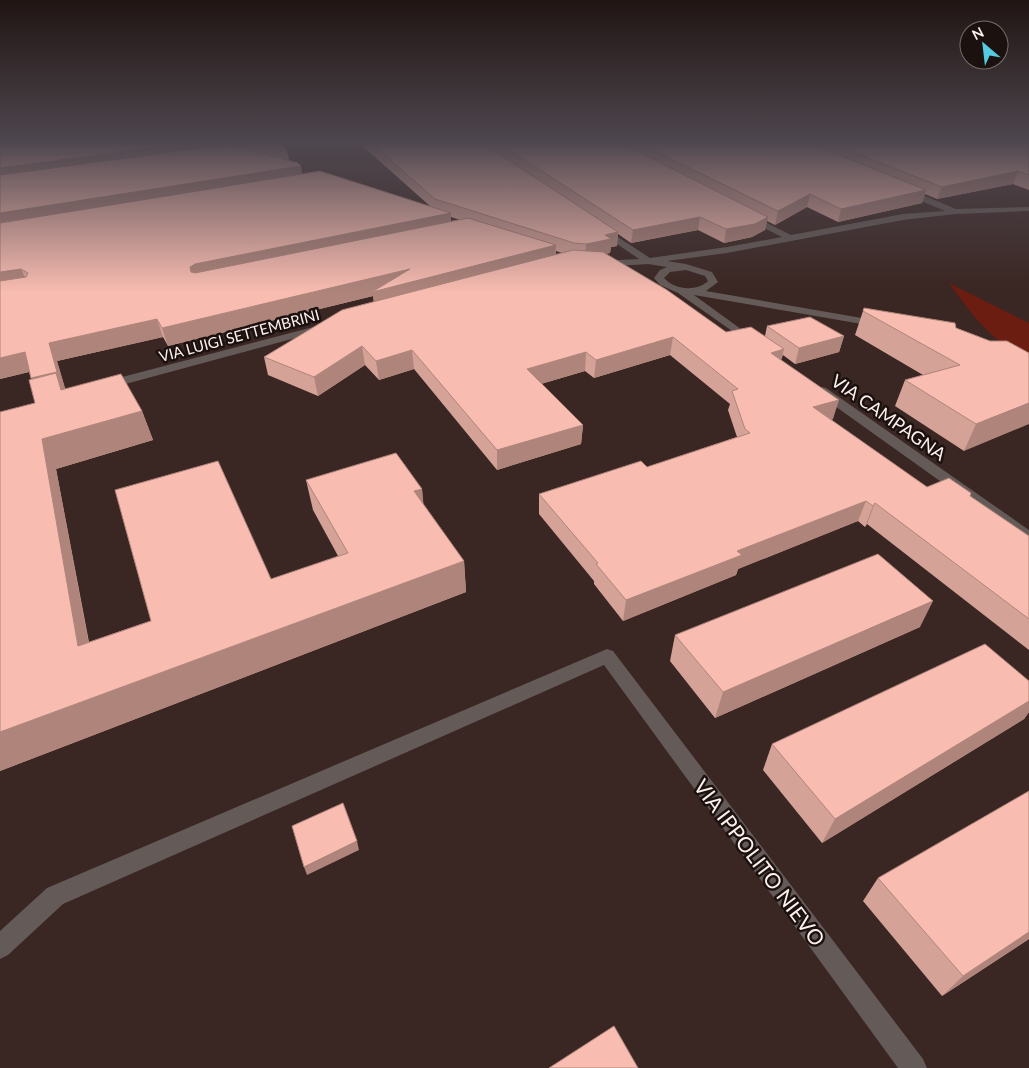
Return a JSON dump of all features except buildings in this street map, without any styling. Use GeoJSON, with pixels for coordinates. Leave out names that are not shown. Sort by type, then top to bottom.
{"type":"FeatureCollection","features":[{"type":"Feature","properties":{"kind":"street"},"geometry":{"type":"LineString","coordinates":[[906,192],[955,212]]}},
{"type":"Feature","properties":{"kind":"street"},"geometry":{"type":"LineString","coordinates":[[589,263],[607,264],[680,257],[903,217],[955,212],[1029,209]]}},
{"type":"Feature","properties":{"kind":"street"},"geometry":{"type":"LineString","coordinates":[[744,215],[788,237]]}},
{"type":"Feature","properties":{"kind":"street"},"geometry":{"type":"LineString","coordinates":[[592,223],[648,261],[666,268],[686,268],[703,271],[745,300]]}},
{"type":"Feature","properties":{"kind":"street"},"geometry":{"type":"LineString","coordinates":[[703,271],[701,265],[705,259],[727,250]]}},
{"type":"Feature","properties":{"kind":"street"},"geometry":{"type":"LineString","coordinates":[[680,257],[666,268],[656,280],[685,290],[889,326]]}},
{"type":"Feature","properties":{"kind":"street"},"geometry":{"type":"LineString","coordinates":[[607,264],[634,273]]}},
{"type":"Feature","properties":{"kind":"street"},"geometry":{"type":"LineString","coordinates":[[685,290],[710,286],[713,282],[720,284]]}},
{"type":"Feature","properties":{"kind":"street"},"geometry":{"type":"LineString","coordinates":[[685,290],[762,349]]}},
{"type":"Feature","properties":{"kind":"street","name":"VIA LUIGI SETTEMBRINI"},"geometry":{"type":"LineString","coordinates":[[95,388],[334,325]]}},
{"type":"Feature","properties":{"kind":"street","name":"VIA CAMPAGNA"},"geometry":{"type":"LineString","coordinates":[[810,383],[1029,537]]}},
{"type":"Feature","properties":{"kind":"street","name":"VIA IPPOLITO NIEVO"},"geometry":{"type":"LineString","coordinates":[[0,947],[55,896],[607,656],[914,1068]]}},
{"type":"Feature","properties":{"kind":"shaded area"},"geometry":{"type":"Polygon","coordinates":[[[949,283],[1029,323],[1029,355],[1005,345],[994,336],[974,316],[949,283]]]}}]}
